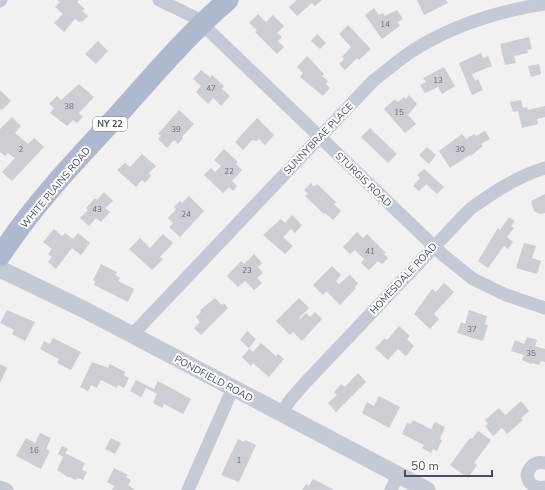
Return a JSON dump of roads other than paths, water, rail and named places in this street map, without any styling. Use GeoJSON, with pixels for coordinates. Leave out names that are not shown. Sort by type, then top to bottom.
{"type":"FeatureCollection","features":[{"type":"Feature","properties":{"kind":"main road","name":"WHITE PLAINS ROAD"},"geometry":{"type":"LineString","coordinates":[[0,256],[31,213],[58,181],[201,24],[228,0]]}},
{"type":"Feature","properties":{"kind":"street","name":"STURGIS ROAD"},"geometry":{"type":"LineString","coordinates":[[159,0],[192,16],[433,246],[473,279],[506,295],[545,308]]}},
{"type":"Feature","properties":{"kind":"street","name":"SUNNYBRAE PLACE"},"geometry":{"type":"LineString","coordinates":[[132,335],[373,81],[412,51],[480,18],[512,9],[545,4]]}},
{"type":"Feature","properties":{"kind":"street","name":"HOMESDALE ROAD"},"geometry":{"type":"LineString","coordinates":[[282,413],[301,387],[433,246],[470,209],[494,191],[514,180],[545,168]]}},
{"type":"Feature","properties":{"kind":"street","name":"PONDFIELD ROAD"},"geometry":{"type":"LineString","coordinates":[[0,269],[132,335],[282,413],[394,483],[427,490]]}},
{"type":"Feature","properties":{"kind":"street"},"geometry":{"type":"LineString","coordinates":[[188,490],[233,388]]}},
{"type":"Feature","properties":{"kind":"street"},"geometry":{"type":"LineString","coordinates":[[537,488],[528,480],[528,470],[535,464],[545,463]]}},
{"type":"Feature","properties":{"kind":"street"},"geometry":{"type":"LineString","coordinates":[[0,487],[7,490]]}}]}
